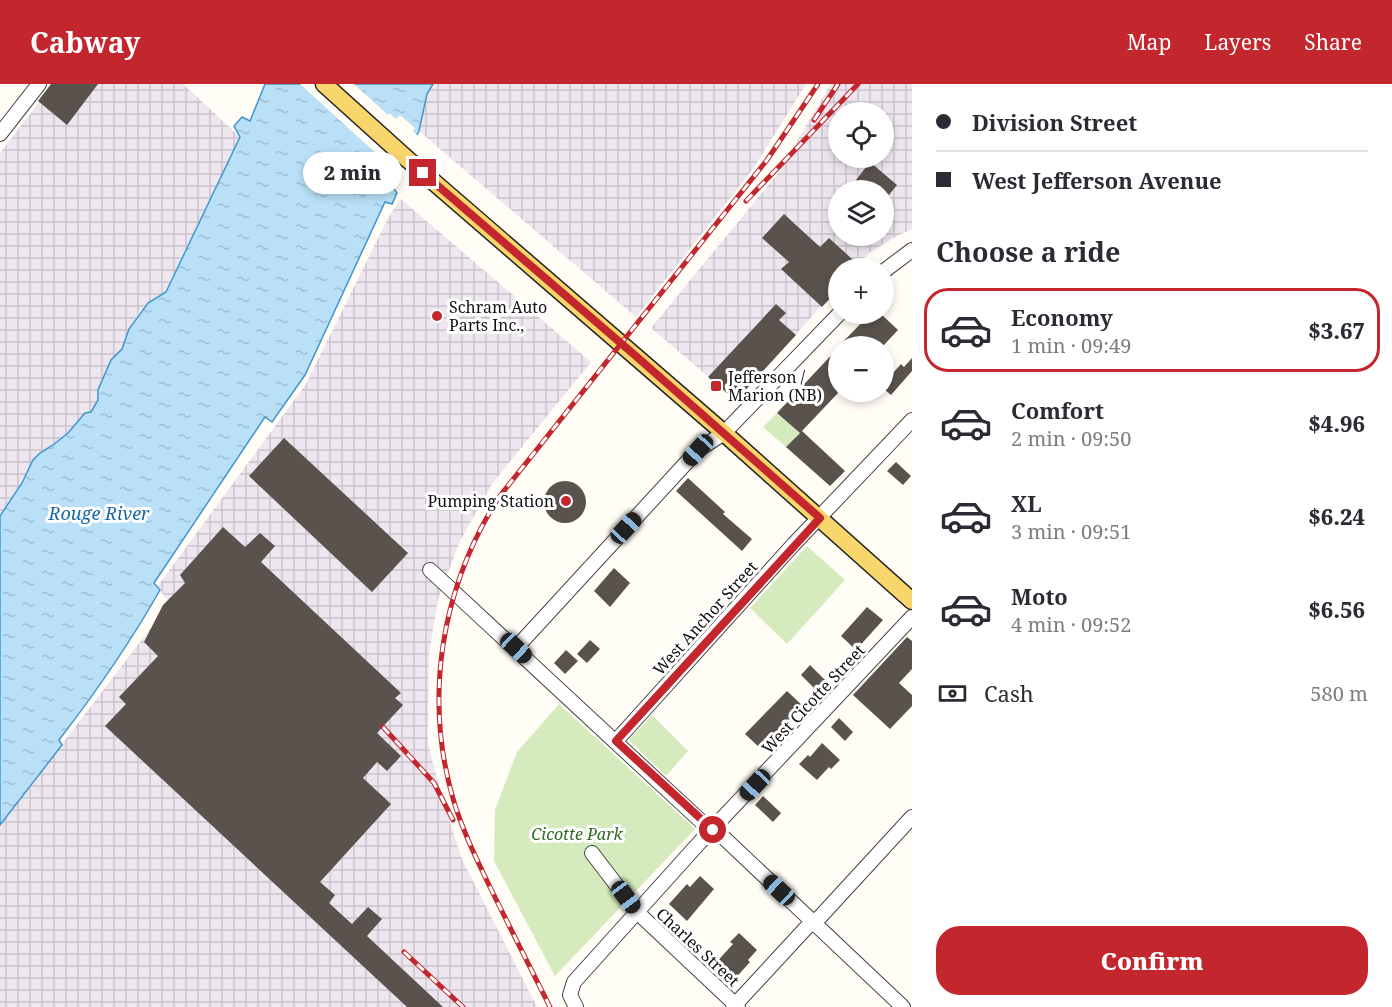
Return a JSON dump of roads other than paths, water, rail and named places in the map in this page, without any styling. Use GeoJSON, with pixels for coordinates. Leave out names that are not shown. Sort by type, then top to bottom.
{"type":"FeatureCollection","features":[{"type":"Feature","properties":{"kind":"main road"},"geometry":{"type":"LineString","coordinates":[[324,84],[406,158],[724,433],[912,601]]}},
{"type":"Feature","properties":{"kind":"street"},"geometry":{"type":"LineString","coordinates":[[0,134],[39,84]]}},
{"type":"Feature","properties":{"kind":"street"},"geometry":{"type":"LineString","coordinates":[[894,264],[912,250]]}},
{"type":"Feature","properties":{"kind":"street"},"geometry":{"type":"LineString","coordinates":[[516,648],[698,450],[724,433],[829,324]]}},
{"type":"Feature","properties":{"kind":"street","name":"West Anchor Street"},"geometry":{"type":"LineString","coordinates":[[616,741],[912,420]]}},
{"type":"Feature","properties":{"kind":"street"},"geometry":{"type":"LineString","coordinates":[[430,570],[903,1007]]}},
{"type":"Feature","properties":{"kind":"street","name":"West Cicotte Street"},"geometry":{"type":"LineString","coordinates":[[576,1007],[571,1001],[570,990],[574,982],[912,616]]}},
{"type":"Feature","properties":{"kind":"street"},"geometry":{"type":"LineString","coordinates":[[736,1006],[912,818]]}},
{"type":"Feature","properties":{"kind":"street","name":"Charles Street"},"geometry":{"type":"LineString","coordinates":[[592,853],[637,912],[736,1006]]}},
{"type":"Feature","properties":{"kind":"water","name":"Rouge River"},"geometry":{"type":"Polygon","coordinates":[[[265,84],[433,84],[427,94],[419,131],[390,183],[397,193],[392,204],[385,202],[305,375],[272,422],[265,417],[154,583],[160,590],[112,667],[59,740],[62,745],[0,825],[0,516],[22,483],[33,460],[68,433],[85,413],[91,412],[98,400],[98,390],[111,360],[122,349],[129,329],[148,303],[166,292],[240,137],[234,126],[242,117],[250,121],[265,84]]]}},
{"type":"Feature","properties":{"kind":"railway"},"geometry":{"type":"LineString","coordinates":[[550,1007],[479,865],[454,802],[445,763],[440,723],[439,684],[443,645],[451,606],[463,568],[479,532],[499,497],[767,160],[818,84]]}},
{"type":"Feature","properties":{"kind":"railway"},"geometry":{"type":"LineString","coordinates":[[814,120],[838,84]]}},
{"type":"Feature","properties":{"kind":"railway"},"geometry":{"type":"LineString","coordinates":[[746,201],[858,84]]}},
{"type":"Feature","properties":{"kind":"railway"},"geometry":{"type":"LineString","coordinates":[[383,727],[434,783],[453,820]]}},
{"type":"Feature","properties":{"kind":"railway"},"geometry":{"type":"LineString","coordinates":[[404,952],[463,1007]]}},
{"type":"Feature","properties":{"kind":"place","name":"Schram Auto Parts Inc.,"},"geometry":{"type":"Point","coordinates":[437,316]}},
{"type":"Feature","properties":{"kind":"place","name":"Jefferson / Marion (NB)"},"geometry":{"type":"Point","coordinates":[716,386]}},
{"type":"Feature","properties":{"kind":"place","name":"Pumping Station"},"geometry":{"type":"Point","coordinates":[566,501]}},
{"type":"Feature","properties":{"kind":"park label","name":"Cicotte Park"},"geometry":{"type":"Point","coordinates":[577,834]}}]}
